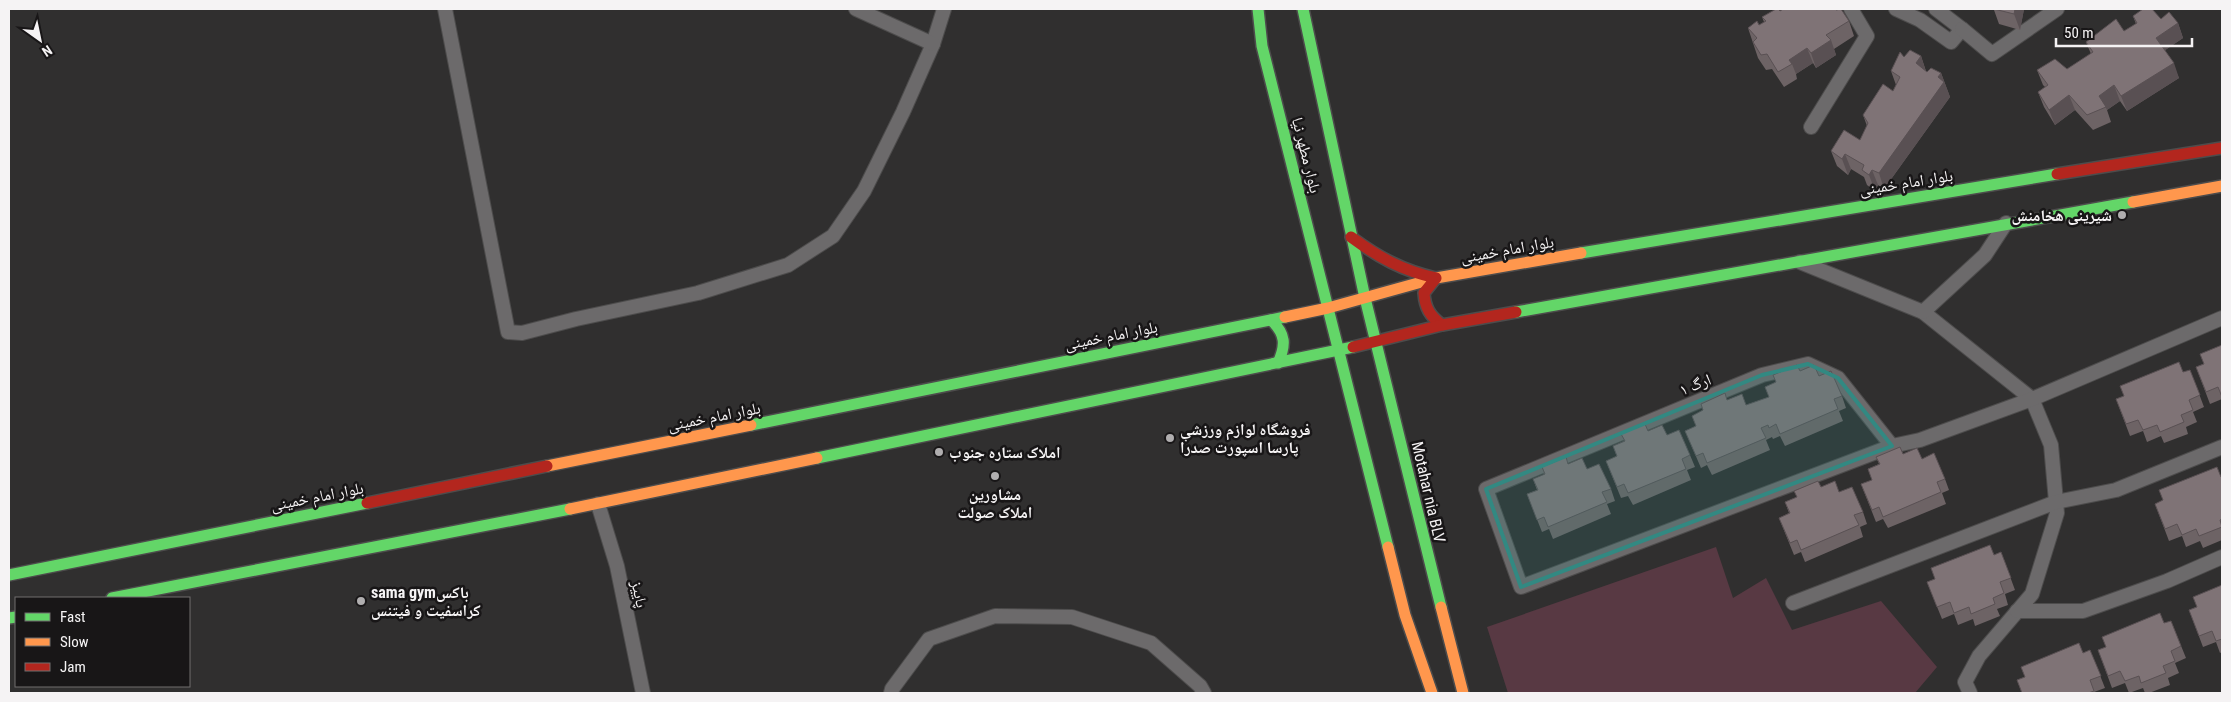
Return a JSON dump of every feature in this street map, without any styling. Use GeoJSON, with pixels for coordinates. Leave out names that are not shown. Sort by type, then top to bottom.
{"type":"FeatureCollection","features":[{"type":"Feature","properties":{"kind":"main road","name":"بلوار مطهر نیا"},"geometry":{"type":"LineString","coordinates":[[1258,9],[1262,46],[1328,308]]}},
{"type":"Feature","properties":{"kind":"main road","name":"بلوار مطهر نیا"},"geometry":{"type":"LineString","coordinates":[[1302,9],[1365,298]]}},
{"type":"Feature","properties":{"kind":"main road","name":"بلوار امام خمینی"},"geometry":{"type":"LineString","coordinates":[[9,575],[1271,320],[1328,308],[1436,278],[1788,217],[2222,148]]}},
{"type":"Feature","properties":{"kind":"main road"},"geometry":{"type":"LineString","coordinates":[[117,597],[598,504],[1378,342],[1442,325],[2222,186]]}},
{"type":"Feature","properties":{"kind":"main road"},"geometry":{"type":"LineString","coordinates":[[1351,237],[1392,266],[1408,272],[1436,278],[1424,293],[1424,303],[1428,314],[1442,325]]}},
{"type":"Feature","properties":{"kind":"main road","name":"Motahar nia BLV"},"geometry":{"type":"LineString","coordinates":[[1365,298],[1378,342],[1438,605],[1463,693]]}},
{"type":"Feature","properties":{"kind":"main road"},"geometry":{"type":"LineString","coordinates":[[1328,308],[1405,615],[1432,693]]}},
{"type":"Feature","properties":{"kind":"main road"},"geometry":{"type":"LineString","coordinates":[[1271,320],[1282,329],[1286,338],[1284,351],[1278,363]]}},
{"type":"Feature","properties":{"kind":"street"},"geometry":{"type":"LineString","coordinates":[[445,9],[508,332],[522,333],[576,319],[698,293],[788,264],[833,236],[864,191],[933,44],[944,9]]}},
{"type":"Feature","properties":{"kind":"street"},"geometry":{"type":"LineString","coordinates":[[856,9],[933,44]]}},
{"type":"Feature","properties":{"kind":"street"},"geometry":{"type":"LineString","coordinates":[[1811,127],[1867,36],[1851,9]]}},
{"type":"Feature","properties":{"kind":"street"},"geometry":{"type":"LineString","coordinates":[[1896,9],[1920,20],[1951,42],[1962,29]]}},
{"type":"Feature","properties":{"kind":"street"},"geometry":{"type":"LineString","coordinates":[[1936,9],[1992,54],[2057,9]]}},
{"type":"Feature","properties":{"kind":"street"},"geometry":{"type":"LineString","coordinates":[[1923,312],[1979,261],[2006,223]]}},
{"type":"Feature","properties":{"kind":"street"},"geometry":{"type":"LineString","coordinates":[[1800,262],[1923,312],[2032,399],[2051,445],[2057,513],[2032,594],[1978,656],[1965,682],[1970,693]]}},
{"type":"Feature","properties":{"kind":"street"},"geometry":{"type":"LineString","coordinates":[[1892,446],[1920,440],[2032,399],[2222,318]]}},
{"type":"Feature","properties":{"kind":"street","name":"ارگ ۱"},"geometry":{"type":"LineString","coordinates":[[1808,364],[1838,378],[1892,446],[1521,587],[1486,489],[1762,375],[1808,364]]}},
{"type":"Feature","properties":{"kind":"street"},"geometry":{"type":"LineString","coordinates":[[1793,603],[2056,502],[2116,490],[2222,447]]}},
{"type":"Feature","properties":{"kind":"street","name":"پاییز"},"geometry":{"type":"LineString","coordinates":[[598,504],[617,566],[643,693]]}},
{"type":"Feature","properties":{"kind":"street"},"geometry":{"type":"LineString","coordinates":[[2017,611],[2082,611],[2167,581],[2222,557]]}},
{"type":"Feature","properties":{"kind":"street"},"geometry":{"type":"LineString","coordinates":[[892,693],[892,689],[929,639],[994,616],[1072,617],[1151,643],[1200,686],[1204,693]]}},
{"type":"Feature","properties":{"kind":"highlighted area"},"geometry":{"type":"Polygon","coordinates":[[[1808,364],[1838,378],[1892,446],[1521,587],[1486,489],[1762,375],[1808,364]]]}},
{"type":"Feature","properties":{"kind":"shaded area"},"geometry":{"type":"Polygon","coordinates":[[[1716,547],[1733,598],[1766,578],[1792,630],[1881,601],[1937,667],[1915,693],[1508,693],[1487,627],[1716,547]]]}},
{"type":"Feature","properties":{"kind":"building"},"geometry":{"type":"Polygon","coordinates":[[[1776,9],[1780,11],[1783,9],[1841,9],[1849,21],[1826,35],[1831,40],[1811,53],[1807,48],[1789,60],[1792,64],[1778,72],[1767,54],[1761,55],[1753,42],[1757,38],[1748,28],[1757,21],[1759,25],[1766,21],[1762,17],[1776,9]]]}},
{"type":"Feature","properties":{"kind":"building"},"geometry":{"type":"Polygon","coordinates":[[[1994,9],[2015,9],[2014,14],[1994,9]]]}},
{"type":"Feature","properties":{"kind":"building"},"geometry":{"type":"Polygon","coordinates":[[[2143,9],[2152,9],[2161,19],[2169,12],[2178,23],[2156,38],[2174,63],[2121,96],[2114,85],[2099,96],[2106,107],[2087,115],[2069,95],[2049,110],[2038,92],[2048,85],[2037,70],[2055,59],[2067,69],[2093,52],[2086,42],[2116,19],[2124,31],[2137,23],[2133,16],[2143,9]]]}},
{"type":"Feature","properties":{"kind":"building"},"geometry":{"type":"Polygon","coordinates":[[[1910,50],[1921,56],[1916,63],[1927,72],[1931,68],[1941,73],[1938,77],[1944,82],[1879,173],[1872,170],[1869,175],[1862,170],[1864,165],[1845,154],[1842,159],[1831,151],[1844,130],[1860,140],[1868,123],[1863,115],[1883,84],[1893,91],[1900,77],[1891,71],[1900,52],[1904,57],[1910,50]]]}},
{"type":"Feature","properties":{"kind":"building"},"geometry":{"type":"Polygon","coordinates":[[[2222,345],[2222,397],[2218,387],[2206,392],[2196,367],[2204,364],[2200,354],[2222,345]]]}},
{"type":"Feature","properties":{"kind":"building"},"geometry":{"type":"Polygon","coordinates":[[[2179,362],[2183,372],[2190,370],[2200,395],[2189,400],[2193,410],[2181,415],[2184,422],[2160,432],[2157,425],[2143,430],[2138,420],[2126,424],[2116,399],[2124,396],[2120,386],[2179,362]]]}},
{"type":"Feature","properties":{"kind":"building"},"geometry":{"type":"Polygon","coordinates":[[[1797,365],[1800,371],[1814,365],[1819,376],[1831,371],[1842,396],[1834,399],[1838,409],[1780,434],[1776,424],[1769,428],[1768,425],[1761,428],[1766,438],[1707,463],[1703,453],[1696,456],[1685,431],[1696,426],[1692,416],[1703,410],[1701,404],[1725,393],[1727,400],[1742,394],[1746,405],[1769,397],[1765,387],[1776,382],[1773,375],[1797,365]]]}},
{"type":"Feature","properties":{"kind":"building"},"geometry":{"type":"Polygon","coordinates":[[[1645,424],[1648,431],[1662,425],[1667,435],[1679,430],[1690,455],[1682,459],[1686,469],[1628,493],[1624,484],[1617,487],[1606,461],[1617,456],[1613,446],[1625,441],[1621,434],[1645,424]]]}},
{"type":"Feature","properties":{"kind":"building"},"geometry":{"type":"Polygon","coordinates":[[[1900,447],[1903,454],[1917,448],[1922,459],[1934,453],[1945,479],[1937,482],[1941,492],[1883,517],[1879,507],[1872,510],[1861,484],[1872,480],[1868,469],[1880,464],[1876,457],[1900,447]]]}},
{"type":"Feature","properties":{"kind":"building"},"geometry":{"type":"Polygon","coordinates":[[[1566,457],[1568,464],[1582,458],[1587,469],[1599,464],[1611,489],[1602,492],[1607,502],[1548,527],[1544,517],[1537,520],[1527,494],[1538,490],[1533,479],[1545,474],[1542,467],[1566,457]]]}},
{"type":"Feature","properties":{"kind":"building"},"geometry":{"type":"Polygon","coordinates":[[[2217,467],[2222,476],[2222,519],[2220,520],[2222,527],[2199,536],[2196,529],[2182,535],[2177,524],[2165,529],[2155,504],[2163,500],[2159,490],[2217,467]]]}},
{"type":"Feature","properties":{"kind":"building"},"geometry":{"type":"Polygon","coordinates":[[[1818,481],[1821,487],[1835,481],[1839,492],[1852,487],[1863,512],[1854,515],[1859,525],[1801,550],[1797,540],[1790,543],[1779,518],[1790,513],[1785,502],[1797,497],[1794,491],[1818,481]]]}},
{"type":"Feature","properties":{"kind":"building"},"geometry":{"type":"Polygon","coordinates":[[[1990,545],[1994,555],[2001,552],[2011,578],[2000,582],[2004,593],[1993,598],[1995,604],[1971,614],[1969,607],[1954,613],[1950,602],[1937,607],[1927,582],[1935,579],[1931,568],[1990,545]]]}},
{"type":"Feature","properties":{"kind":"building"},"geometry":{"type":"Polygon","coordinates":[[[2222,585],[2222,639],[2216,641],[2212,631],[2199,636],[2189,610],[2197,607],[2193,597],[2222,585]]]}},
{"type":"Feature","properties":{"kind":"building"},"geometry":{"type":"Polygon","coordinates":[[[2160,613],[2164,623],[2171,621],[2181,646],[2171,651],[2175,661],[2163,666],[2166,673],[2141,683],[2139,676],[2125,681],[2120,671],[2108,676],[2098,650],[2106,647],[2102,637],[2160,613]]]}},
{"type":"Feature","properties":{"kind":"building"},"geometry":{"type":"Polygon","coordinates":[[[2079,643],[2083,653],[2090,650],[2101,676],[2090,680],[2094,691],[2088,693],[2022,693],[2017,680],[2025,677],[2021,667],[2079,643]]]}},
{"type":"Feature","properties":{"kind":"traffic: fast"},"geometry":{"type":"LineString","coordinates":[[1258,9],[1262,46],[1388,547]]}},
{"type":"Feature","properties":{"kind":"traffic: fast"},"geometry":{"type":"LineString","coordinates":[[1303,9],[1365,298],[1441,607]]}},
{"type":"Feature","properties":{"kind":"traffic: fast"},"geometry":{"type":"LineString","coordinates":[[1581,253],[2057,174]]}},
{"type":"Feature","properties":{"kind":"traffic: fast"},"geometry":{"type":"LineString","coordinates":[[1516,312],[2133,202]]}},
{"type":"Feature","properties":{"kind":"traffic: fast"},"geometry":{"type":"LineString","coordinates":[[751,425],[1285,317]]}},
{"type":"Feature","properties":{"kind":"traffic: fast"},"geometry":{"type":"LineString","coordinates":[[1271,320],[1280,330],[1283,340],[1278,363]]}},
{"type":"Feature","properties":{"kind":"traffic: fast"},"geometry":{"type":"LineString","coordinates":[[817,458],[1353,347]]}},
{"type":"Feature","properties":{"kind":"traffic: fast"},"geometry":{"type":"LineString","coordinates":[[9,575],[367,503]]}},
{"type":"Feature","properties":{"kind":"traffic: fast"},"geometry":{"type":"LineString","coordinates":[[117,597],[570,509]]}},
{"type":"Feature","properties":{"kind":"traffic: fast"},"geometry":{"type":"LineString","coordinates":[[9,618],[15,617]]}},
{"type":"Feature","properties":{"kind":"traffic: slow"},"geometry":{"type":"LineString","coordinates":[[2133,202],[2222,186]]}},
{"type":"Feature","properties":{"kind":"traffic: slow"},"geometry":{"type":"LineString","coordinates":[[1285,317],[1328,308],[1436,278],[1581,253]]}},
{"type":"Feature","properties":{"kind":"traffic: slow"},"geometry":{"type":"LineString","coordinates":[[547,466],[751,425]]}},
{"type":"Feature","properties":{"kind":"traffic: slow"},"geometry":{"type":"LineString","coordinates":[[570,509],[817,458]]}},
{"type":"Feature","properties":{"kind":"traffic: slow"},"geometry":{"type":"LineString","coordinates":[[1388,547],[1405,615],[1432,693]]}},
{"type":"Feature","properties":{"kind":"traffic: slow"},"geometry":{"type":"LineString","coordinates":[[1441,607],[1463,693]]}},
{"type":"Feature","properties":{"kind":"traffic: jam"},"geometry":{"type":"LineString","coordinates":[[2057,174],[2222,148]]}},
{"type":"Feature","properties":{"kind":"traffic: jam"},"geometry":{"type":"LineString","coordinates":[[1351,237],[1391,262],[1436,278],[1424,293],[1429,311],[1442,325]]}},
{"type":"Feature","properties":{"kind":"traffic: jam"},"geometry":{"type":"LineString","coordinates":[[1353,347],[1442,325],[1516,312]]}},
{"type":"Feature","properties":{"kind":"traffic: jam"},"geometry":{"type":"LineString","coordinates":[[367,503],[547,466]]}},
{"type":"Feature","properties":{"kind":"place","name":"شیرینی هخامنش"},"geometry":{"type":"Point","coordinates":[2122,215]}},
{"type":"Feature","properties":{"kind":"place","name":"فروشگاه لوازم ورزشي پارسا اسپورت صدرا"},"geometry":{"type":"Point","coordinates":[1170,438]}},
{"type":"Feature","properties":{"kind":"place","name":"املاک ستاره جنوب"},"geometry":{"type":"Point","coordinates":[939,452]}},
{"type":"Feature","properties":{"kind":"place","name":"مشاورین املاک صولت"},"geometry":{"type":"Point","coordinates":[995,476]}},
{"type":"Feature","properties":{"kind":"place","name":"sama gymباکس کراسفیت و فیتنس"},"geometry":{"type":"Point","coordinates":[361,601]}}]}
